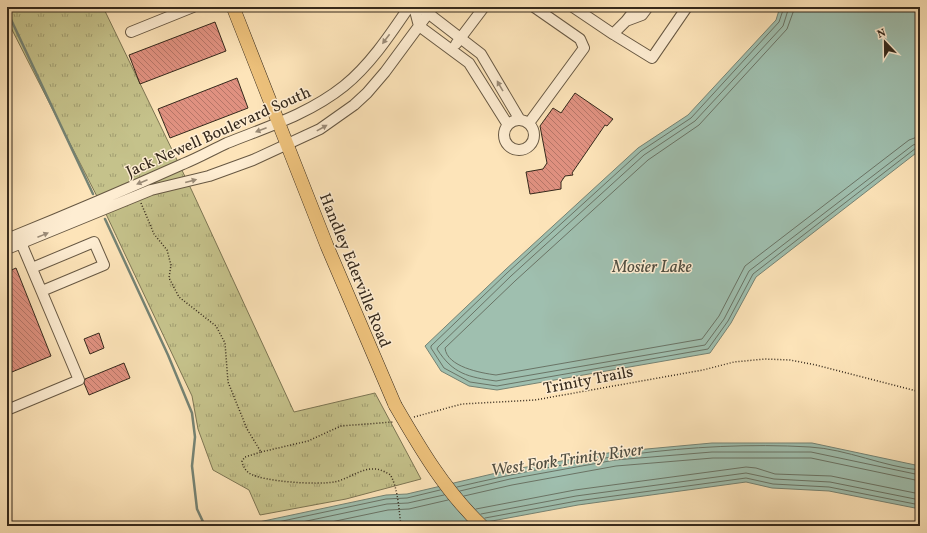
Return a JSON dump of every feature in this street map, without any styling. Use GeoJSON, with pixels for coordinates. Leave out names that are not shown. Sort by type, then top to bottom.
{"type":"FeatureCollection","features":[{"type":"Feature","properties":{"kind":"main road","name":"Handley Ederville Road"},"geometry":{"type":"LineString","coordinates":[[234,7],[327,246],[394,405],[424,456],[447,488],[482,526]]}},
{"type":"Feature","properties":{"kind":"street"},"geometry":{"type":"LineString","coordinates":[[131,32],[193,7]]}},
{"type":"Feature","properties":{"kind":"street","name":"Jack Newell Boulevard South"},"geometry":{"type":"LineString","coordinates":[[7,250],[20,239],[226,144],[278,123],[320,103],[344,86],[361,70],[386,40],[409,7]]}},
{"type":"Feature","properties":{"kind":"street"},"geometry":{"type":"LineString","coordinates":[[414,7],[419,26],[469,63],[508,125]]}},
{"type":"Feature","properties":{"kind":"street"},"geometry":{"type":"LineString","coordinates":[[452,49],[484,7]]}},
{"type":"Feature","properties":{"kind":"street"},"geometry":{"type":"LineString","coordinates":[[529,124],[584,48],[580,39],[534,7]]}},
{"type":"Feature","properties":{"kind":"street"},"geometry":{"type":"LineString","coordinates":[[573,7],[652,58],[687,7]]}},
{"type":"Feature","properties":{"kind":"street"},"geometry":{"type":"LineString","coordinates":[[613,34],[637,7]]}},
{"type":"Feature","properties":{"kind":"street"},"geometry":{"type":"LineString","coordinates":[[626,21],[642,15],[648,7]]}},
{"type":"Feature","properties":{"kind":"street"},"geometry":{"type":"LineString","coordinates":[[427,9],[486,60],[520,120]]}},
{"type":"Feature","properties":{"kind":"street","name":"Jack Newell Boulevard South"},"geometry":{"type":"LineString","coordinates":[[7,239],[20,239],[151,190],[209,176],[287,145],[320,129],[354,105],[386,72],[419,26],[427,9]]}},
{"type":"Feature","properties":{"kind":"street"},"geometry":{"type":"LineString","coordinates":[[520,120],[529,124],[534,134],[534,139],[530,145],[520,149],[511,147],[506,141],[505,136],[508,125],[514,121],[520,120]]}},
{"type":"Feature","properties":{"kind":"street"},"geometry":{"type":"LineString","coordinates":[[7,410],[79,380],[20,239]]}},
{"type":"Feature","properties":{"kind":"street"},"geometry":{"type":"LineString","coordinates":[[32,268],[94,242],[104,265],[42,291]]}},
{"type":"Feature","properties":{"kind":"path"},"geometry":{"type":"LineString","coordinates":[[138,196],[154,234],[167,250],[171,265],[169,278],[179,297],[216,326],[225,343],[228,382],[247,429],[261,452]]}},
{"type":"Feature","properties":{"kind":"path","name":"Trinity Trails"},"geometry":{"type":"LineString","coordinates":[[409,418],[462,404],[535,400],[703,370],[734,362],[765,359],[790,360],[816,365],[920,392]]}},
{"type":"Feature","properties":{"kind":"path"},"geometry":{"type":"LineString","coordinates":[[396,421],[341,426],[308,441],[261,452],[245,457],[242,461],[248,472],[257,477],[316,483],[334,482],[360,471],[378,469],[391,476],[401,526]]}},
{"type":"Feature","properties":{"kind":"green space"},"geometry":{"type":"Polygon","coordinates":[[[7,7],[103,7],[192,191],[294,412],[375,393],[421,479],[346,499],[260,515],[249,490],[213,470],[198,429],[192,396],[106,214],[7,20],[7,7]]]}},
{"type":"Feature","properties":{"kind":"water","name":"Mosier Lake"},"geometry":{"type":"Polygon","coordinates":[[[780,7],[920,7],[920,150],[756,277],[731,323],[710,353],[497,390],[469,386],[441,371],[425,346],[638,148],[688,115],[776,20],[780,7]]]}},
{"type":"Feature","properties":{"kind":"water"},"geometry":{"type":"Polygon","coordinates":[[[712,443],[812,443],[920,466],[920,509],[829,491],[772,488],[746,482],[578,505],[465,526],[240,526],[386,495],[407,494],[509,470],[614,452],[712,443]]]}},
{"type":"Feature","properties":{"kind":"building"},"geometry":{"type":"Polygon","coordinates":[[[215,22],[226,51],[140,84],[129,55],[215,22]]]}},
{"type":"Feature","properties":{"kind":"building"},"geometry":{"type":"Polygon","coordinates":[[[237,78],[248,108],[170,138],[158,109],[237,78]]]}},
{"type":"Feature","properties":{"kind":"building"},"geometry":{"type":"Polygon","coordinates":[[[575,93],[613,119],[607,126],[605,125],[572,173],[573,175],[565,176],[561,182],[561,189],[530,194],[526,172],[543,169],[547,163],[540,126],[553,108],[561,113],[575,93]]]}},
{"type":"Feature","properties":{"kind":"building"},"geometry":{"type":"Polygon","coordinates":[[[16,268],[51,356],[7,374],[7,272],[16,268]]]}},
{"type":"Feature","properties":{"kind":"building"},"geometry":{"type":"Polygon","coordinates":[[[99,333],[104,348],[90,354],[84,339],[99,333]]]}},
{"type":"Feature","properties":{"kind":"building"},"geometry":{"type":"Polygon","coordinates":[[[124,363],[130,378],[89,395],[84,383],[85,379],[124,363]]]}},
{"type":"Feature","properties":{"kind":"waterway"},"geometry":{"type":"LineString","coordinates":[[7,11],[93,194]]}},
{"type":"Feature","properties":{"kind":"waterway"},"geometry":{"type":"LineString","coordinates":[[105,219],[168,355],[192,413],[195,437],[192,466],[197,509],[205,526]]}},
{"type":"Feature","properties":{"kind":"water label","name":"West Fork Trinity River"},"geometry":{"type":"Point","coordinates":[567,459]}}]}
